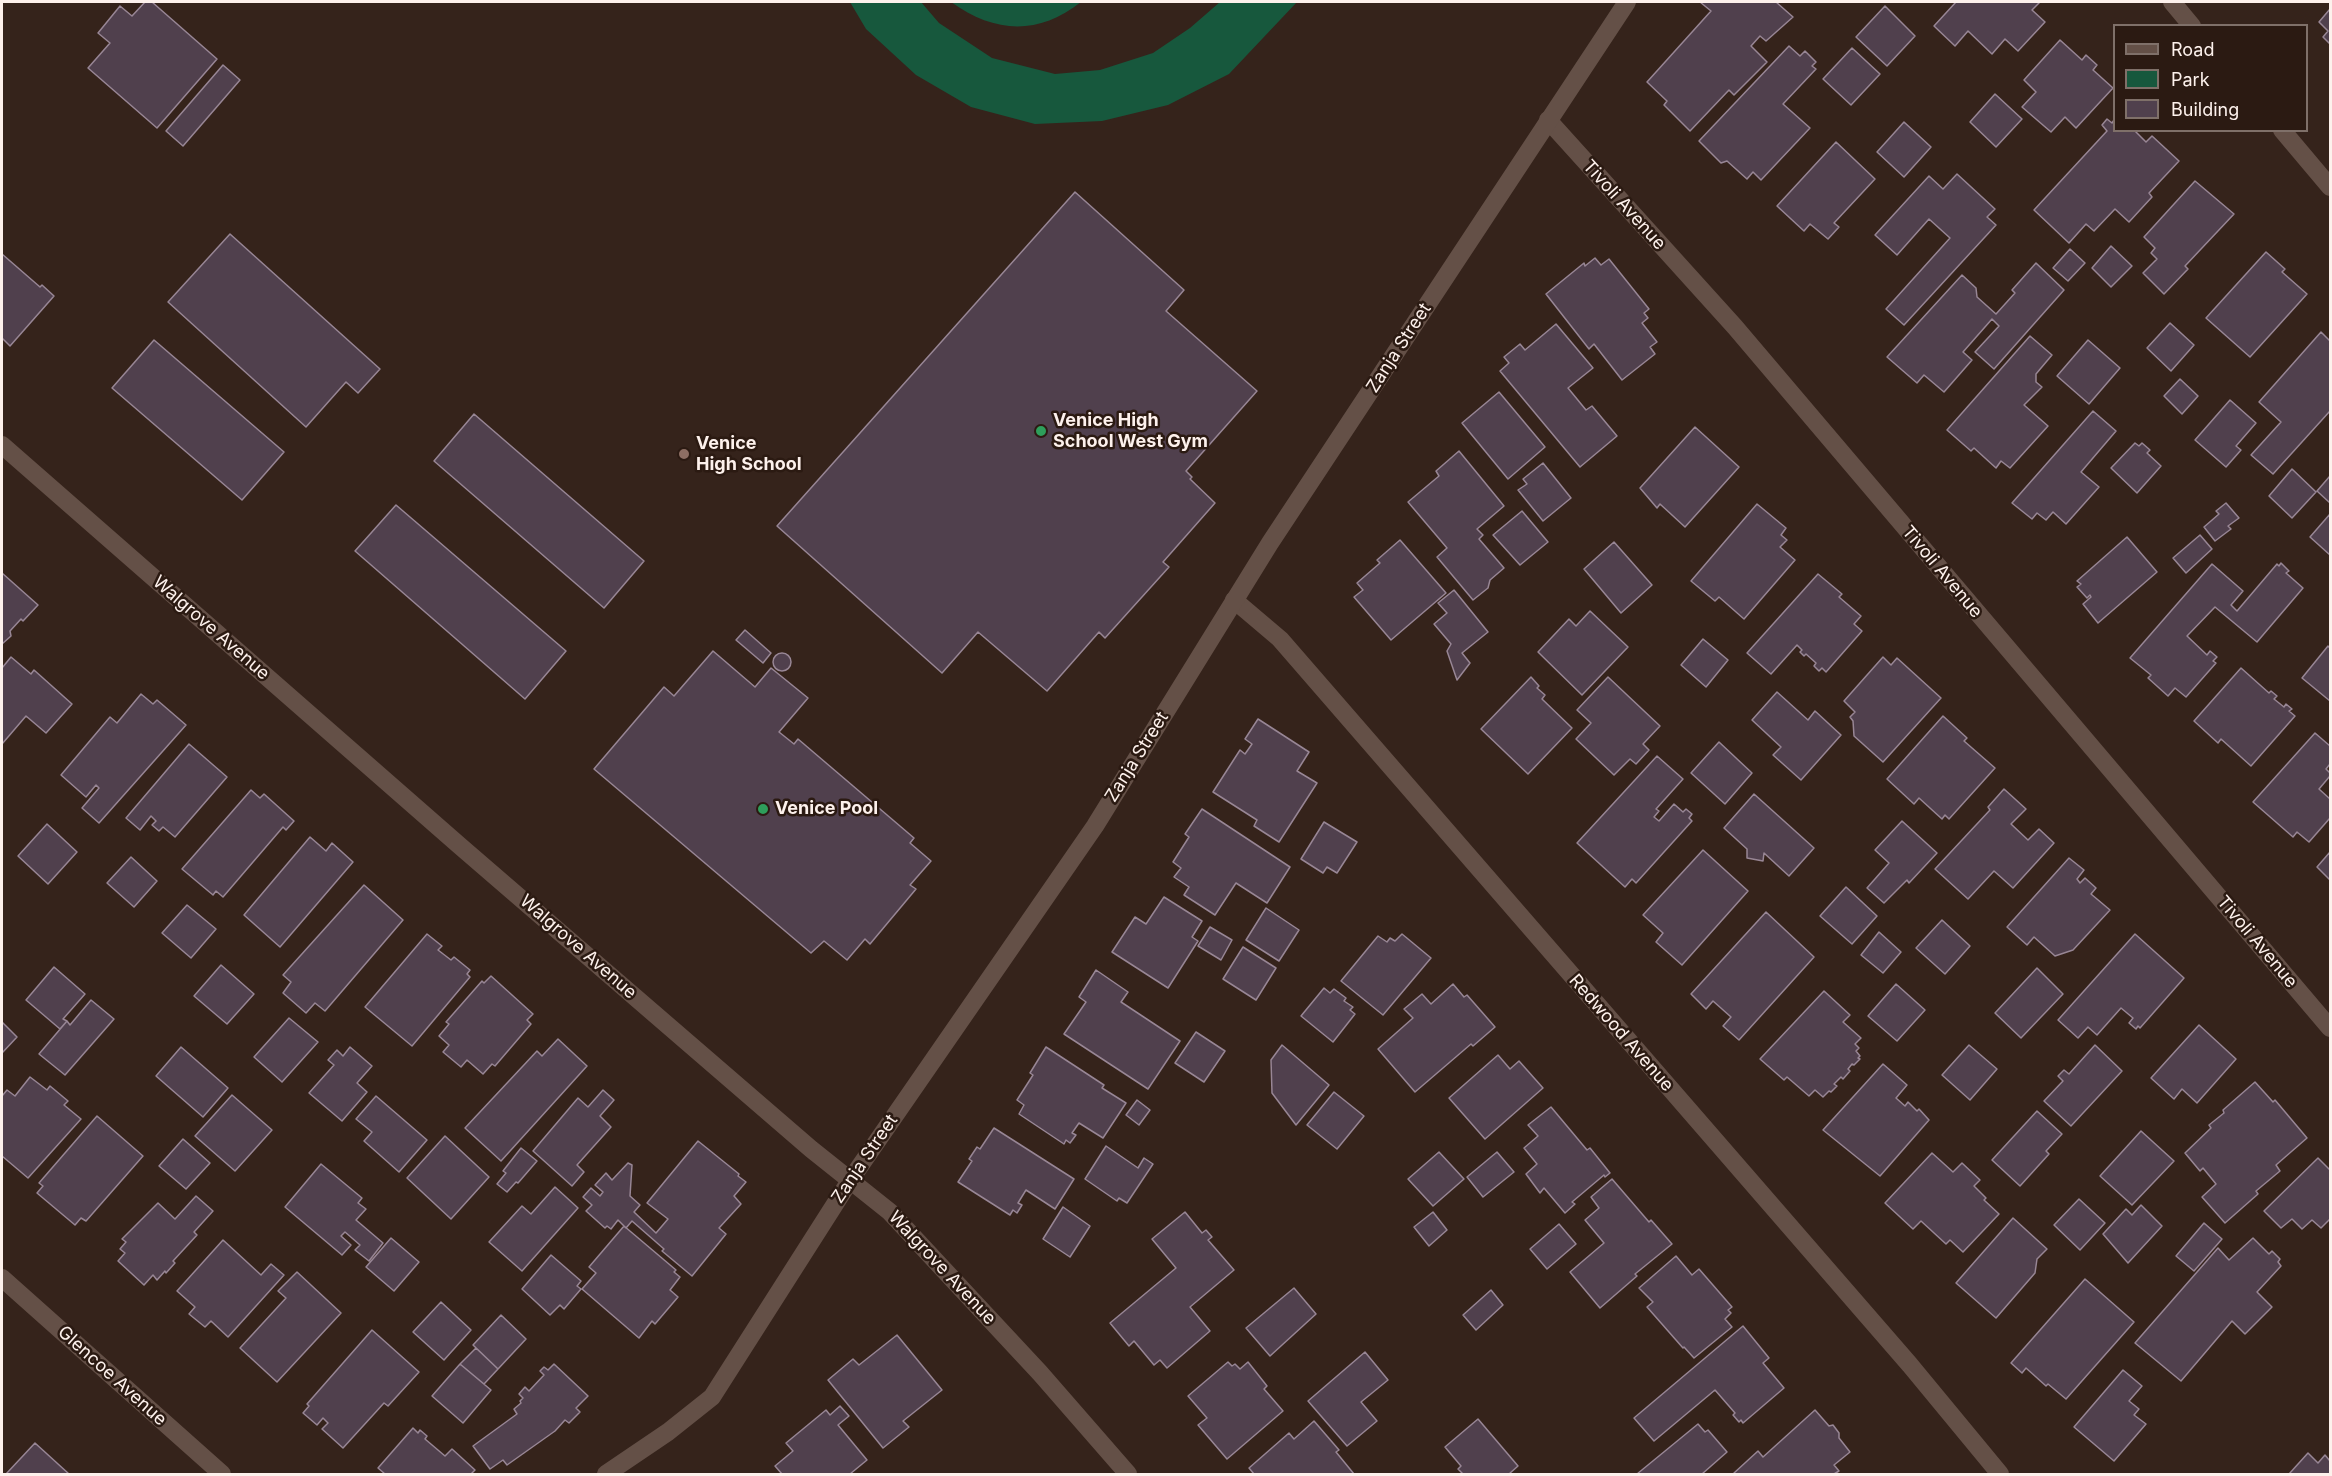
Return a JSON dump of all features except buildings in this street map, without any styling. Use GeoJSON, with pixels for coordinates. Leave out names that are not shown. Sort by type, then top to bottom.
{"type":"FeatureCollection","features":[{"type":"Feature","properties":{"kind":"street","name":"Zanja Street"},"geometry":{"type":"LineString","coordinates":[[606,1474],[668,1432],[712,1397],[850,1179],[1095,826],[1234,600],[1627,2]]}},
{"type":"Feature","properties":{"kind":"street"},"geometry":{"type":"LineString","coordinates":[[2172,2],[2190,24]]}},
{"type":"Feature","properties":{"kind":"street","name":"Tivoli Avenue"},"geometry":{"type":"LineString","coordinates":[[1548,120],[1735,327],[2331,1028]]}},
{"type":"Feature","properties":{"kind":"street"},"geometry":{"type":"LineString","coordinates":[[2284,132],[2331,187]]}},
{"type":"Feature","properties":{"kind":"street","name":"Walgrove Avenue"},"geometry":{"type":"LineString","coordinates":[[2,445],[460,846],[802,1141],[890,1212],[1040,1373],[1128,1474]]}},
{"type":"Feature","properties":{"kind":"street","name":"Redwood Avenue"},"geometry":{"type":"LineString","coordinates":[[1234,600],[1280,639],[1910,1365],[2000,1474]]}},
{"type":"Feature","properties":{"kind":"street","name":"Glencoe Avenue"},"geometry":{"type":"LineString","coordinates":[[2,1278],[222,1474]]}},
{"type":"Feature","properties":{"kind":"green space"},"geometry":{"type":"Polygon","coordinates":[[[850,2],[921,2],[939,23],[992,58],[1055,74],[1100,70],[1153,53],[1190,28],[1220,2],[1297,2],[1229,74],[1168,105],[1102,121],[1035,124],[971,107],[916,75],[866,29],[850,2]]]}},
{"type":"Feature","properties":{"kind":"green space"},"geometry":{"type":"Polygon","coordinates":[[[951,2],[1081,2],[1049,21],[1016,26],[1000,25],[983,20],[951,2]]]}},
{"type":"Feature","properties":{"kind":"place","name":"Venice High School West Gym"},"geometry":{"type":"Point","coordinates":[1041,431]}},
{"type":"Feature","properties":{"kind":"place","name":"Venice High School"},"geometry":{"type":"Point","coordinates":[684,454]}},
{"type":"Feature","properties":{"kind":"place","name":"Venice Pool"},"geometry":{"type":"Point","coordinates":[763,809]}}]}
